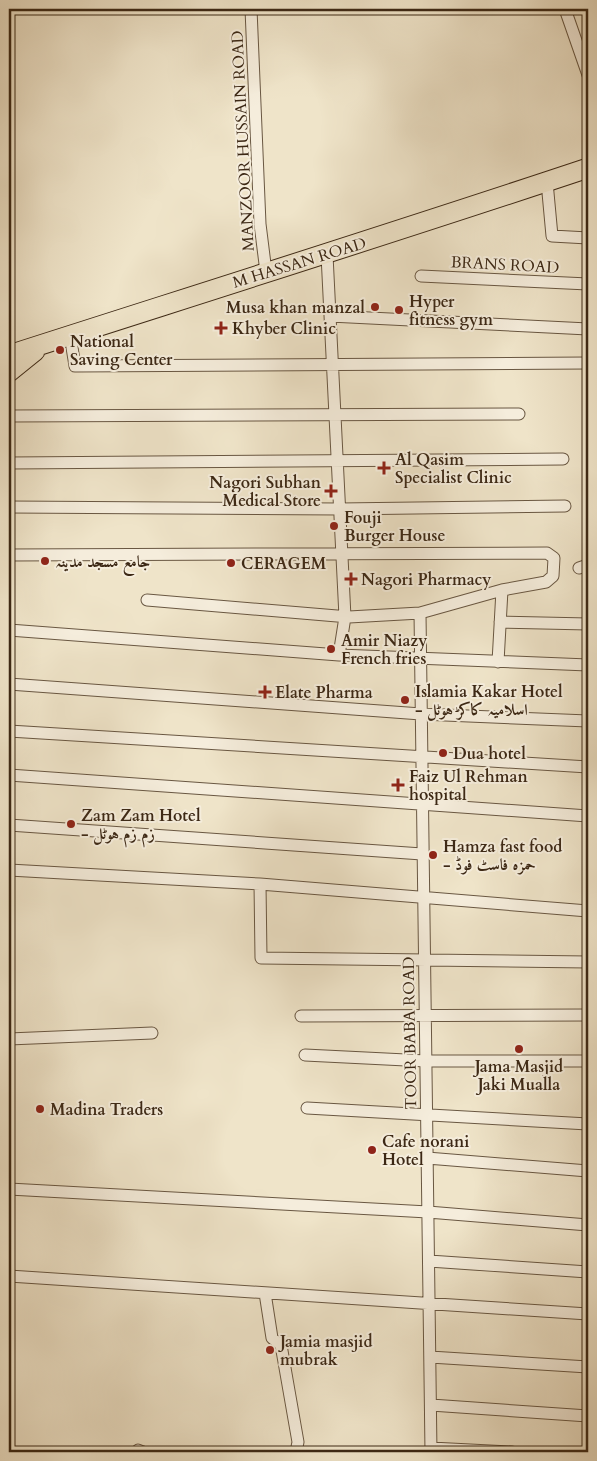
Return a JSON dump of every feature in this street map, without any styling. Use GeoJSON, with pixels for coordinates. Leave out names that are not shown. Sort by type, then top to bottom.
{"type":"FeatureCollection","features":[{"type":"Feature","properties":{"kind":"main road","name":"M HASSAN ROAD"},"geometry":{"type":"LineString","coordinates":[[9,355],[266,272],[327,255],[588,168]]}},
{"type":"Feature","properties":{"kind":"main road"},"geometry":{"type":"LineString","coordinates":[[9,372],[47,343]]}},
{"type":"Feature","properties":{"kind":"street","name":"MANZOOR HUSSAIN ROAD"},"geometry":{"type":"LineString","coordinates":[[251,9],[260,224],[266,272]]}},
{"type":"Feature","properties":{"kind":"street"},"geometry":{"type":"LineString","coordinates":[[565,9],[588,75]]}},
{"type":"Feature","properties":{"kind":"street"},"geometry":{"type":"LineString","coordinates":[[547,182],[552,236],[588,238]]}},
{"type":"Feature","properties":{"kind":"street"},"geometry":{"type":"LineString","coordinates":[[327,255],[346,617],[339,656]]}},
{"type":"Feature","properties":{"kind":"street","name":"BRANS ROAD"},"geometry":{"type":"LineString","coordinates":[[421,276],[588,284]]}},
{"type":"Feature","properties":{"kind":"street"},"geometry":{"type":"LineString","coordinates":[[330,316],[588,329]]}},
{"type":"Feature","properties":{"kind":"street"},"geometry":{"type":"LineString","coordinates":[[70,335],[73,363],[76,366],[588,363]]}},
{"type":"Feature","properties":{"kind":"street"},"geometry":{"type":"LineString","coordinates":[[9,416],[335,413],[519,414]]}},
{"type":"Feature","properties":{"kind":"street"},"geometry":{"type":"LineString","coordinates":[[9,463],[563,459]]}},
{"type":"Feature","properties":{"kind":"street"},"geometry":{"type":"LineString","coordinates":[[9,507],[340,509],[565,506]]}},
{"type":"Feature","properties":{"kind":"street"},"geometry":{"type":"LineString","coordinates":[[9,555],[548,553],[554,558],[553,576],[546,582],[502,590],[420,613],[346,617],[148,600]]}},
{"type":"Feature","properties":{"kind":"street"},"geometry":{"type":"LineString","coordinates":[[498,662],[502,590]]}},
{"type":"Feature","properties":{"kind":"street","name":"TOOR BABA ROAD"},"geometry":{"type":"LineString","coordinates":[[420,613],[431,1450]]}},
{"type":"Feature","properties":{"kind":"street"},"geometry":{"type":"LineString","coordinates":[[500,622],[588,624]]}},
{"type":"Feature","properties":{"kind":"street"},"geometry":{"type":"LineString","coordinates":[[9,630],[339,656],[588,665]]}},
{"type":"Feature","properties":{"kind":"street"},"geometry":{"type":"LineString","coordinates":[[9,684],[421,714],[588,721]]}},
{"type":"Feature","properties":{"kind":"street"},"geometry":{"type":"LineString","coordinates":[[9,731],[588,767]]}},
{"type":"Feature","properties":{"kind":"street"},"geometry":{"type":"LineString","coordinates":[[9,774],[588,816]]}},
{"type":"Feature","properties":{"kind":"street"},"geometry":{"type":"LineString","coordinates":[[9,825],[422,854]]}},
{"type":"Feature","properties":{"kind":"street"},"geometry":{"type":"LineString","coordinates":[[9,870],[260,884],[588,911]]}},
{"type":"Feature","properties":{"kind":"street"},"geometry":{"type":"LineString","coordinates":[[260,884],[261,958],[588,962]]}},
{"type":"Feature","properties":{"kind":"street"},"geometry":{"type":"LineString","coordinates":[[301,1016],[588,1015]]}},
{"type":"Feature","properties":{"kind":"street"},"geometry":{"type":"LineString","coordinates":[[9,1039],[152,1033]]}},
{"type":"Feature","properties":{"kind":"street"},"geometry":{"type":"LineString","coordinates":[[305,1055],[426,1061],[588,1061]]}},
{"type":"Feature","properties":{"kind":"street"},"geometry":{"type":"LineString","coordinates":[[307,1108],[588,1124]]}},
{"type":"Feature","properties":{"kind":"street"},"geometry":{"type":"LineString","coordinates":[[427,1158],[588,1171]]}},
{"type":"Feature","properties":{"kind":"street"},"geometry":{"type":"LineString","coordinates":[[9,1189],[428,1212],[588,1224]]}},
{"type":"Feature","properties":{"kind":"street"},"geometry":{"type":"LineString","coordinates":[[429,1261],[588,1272]]}},
{"type":"Feature","properties":{"kind":"street"},"geometry":{"type":"LineString","coordinates":[[9,1276],[588,1314]]}},
{"type":"Feature","properties":{"kind":"street"},"geometry":{"type":"LineString","coordinates":[[264,1294],[272,1338],[281,1346],[298,1442],[297,1452]]}},
{"type":"Feature","properties":{"kind":"street"},"geometry":{"type":"LineString","coordinates":[[430,1356],[588,1367]]}},
{"type":"Feature","properties":{"kind":"street"},"geometry":{"type":"LineString","coordinates":[[431,1405],[588,1416]]}},
{"type":"Feature","properties":{"kind":"street"},"geometry":{"type":"LineString","coordinates":[[431,1450],[512,1452]]}},
{"type":"Feature","properties":{"kind":"place","name":"Musa khan manzal"},"geometry":{"type":"Point","coordinates":[375,307]}},
{"type":"Feature","properties":{"kind":"place","name":"Hyper fitness gym"},"geometry":{"type":"Point","coordinates":[399,310]}},
{"type":"Feature","properties":{"kind":"place","name":"Khyber Clinic"},"geometry":{"type":"Point","coordinates":[221,328]}},
{"type":"Feature","properties":{"kind":"place","name":"National Saving Center"},"geometry":{"type":"Point","coordinates":[60,350]}},
{"type":"Feature","properties":{"kind":"place","name":"Al Qasim Specialist Clinic"},"geometry":{"type":"Point","coordinates":[384,468]}},
{"type":"Feature","properties":{"kind":"place","name":"Nagori Subhan Medical Store"},"geometry":{"type":"Point","coordinates":[331,491]}},
{"type":"Feature","properties":{"kind":"place","name":"Fouji Burger House"},"geometry":{"type":"Point","coordinates":[334,526]}},
{"type":"Feature","properties":{"kind":"place","name":"جامع مسجد مدینہ"},"geometry":{"type":"Point","coordinates":[45,561]}},
{"type":"Feature","properties":{"kind":"place","name":"CERAGEM"},"geometry":{"type":"Point","coordinates":[231,563]}},
{"type":"Feature","properties":{"kind":"place","name":"Nagori Pharmacy"},"geometry":{"type":"Point","coordinates":[351,579]}},
{"type":"Feature","properties":{"kind":"place","name":"Amir Niazy French fries"},"geometry":{"type":"Point","coordinates":[331,649]}},
{"type":"Feature","properties":{"kind":"place","name":"Elate Pharma"},"geometry":{"type":"Point","coordinates":[265,692]}},
{"type":"Feature","properties":{"kind":"place","name":"Islamia Kakar Hotel - اسلامیہ کاکڑ ہوٹل"},"geometry":{"type":"Point","coordinates":[405,700]}},
{"type":"Feature","properties":{"kind":"place","name":"Dua hotel"},"geometry":{"type":"Point","coordinates":[443,753]}},
{"type":"Feature","properties":{"kind":"place","name":"Faiz Ul Rehman hospital"},"geometry":{"type":"Point","coordinates":[398,785]}},
{"type":"Feature","properties":{"kind":"place","name":"Zam Zam Hotel - زم زم ہوٹل"},"geometry":{"type":"Point","coordinates":[71,824]}},
{"type":"Feature","properties":{"kind":"place","name":"Hamza fast food - حمزہ فاسٹ فوڈ"},"geometry":{"type":"Point","coordinates":[433,855]}},
{"type":"Feature","properties":{"kind":"place","name":"Jama Masjid Jaki Mualla"},"geometry":{"type":"Point","coordinates":[519,1049]}},
{"type":"Feature","properties":{"kind":"place","name":"Madina Traders"},"geometry":{"type":"Point","coordinates":[40,1109]}},
{"type":"Feature","properties":{"kind":"place","name":"Cafe norani Hotel"},"geometry":{"type":"Point","coordinates":[372,1150]}},
{"type":"Feature","properties":{"kind":"place","name":"Jamia masjid mubrak"},"geometry":{"type":"Point","coordinates":[270,1350]}}]}
